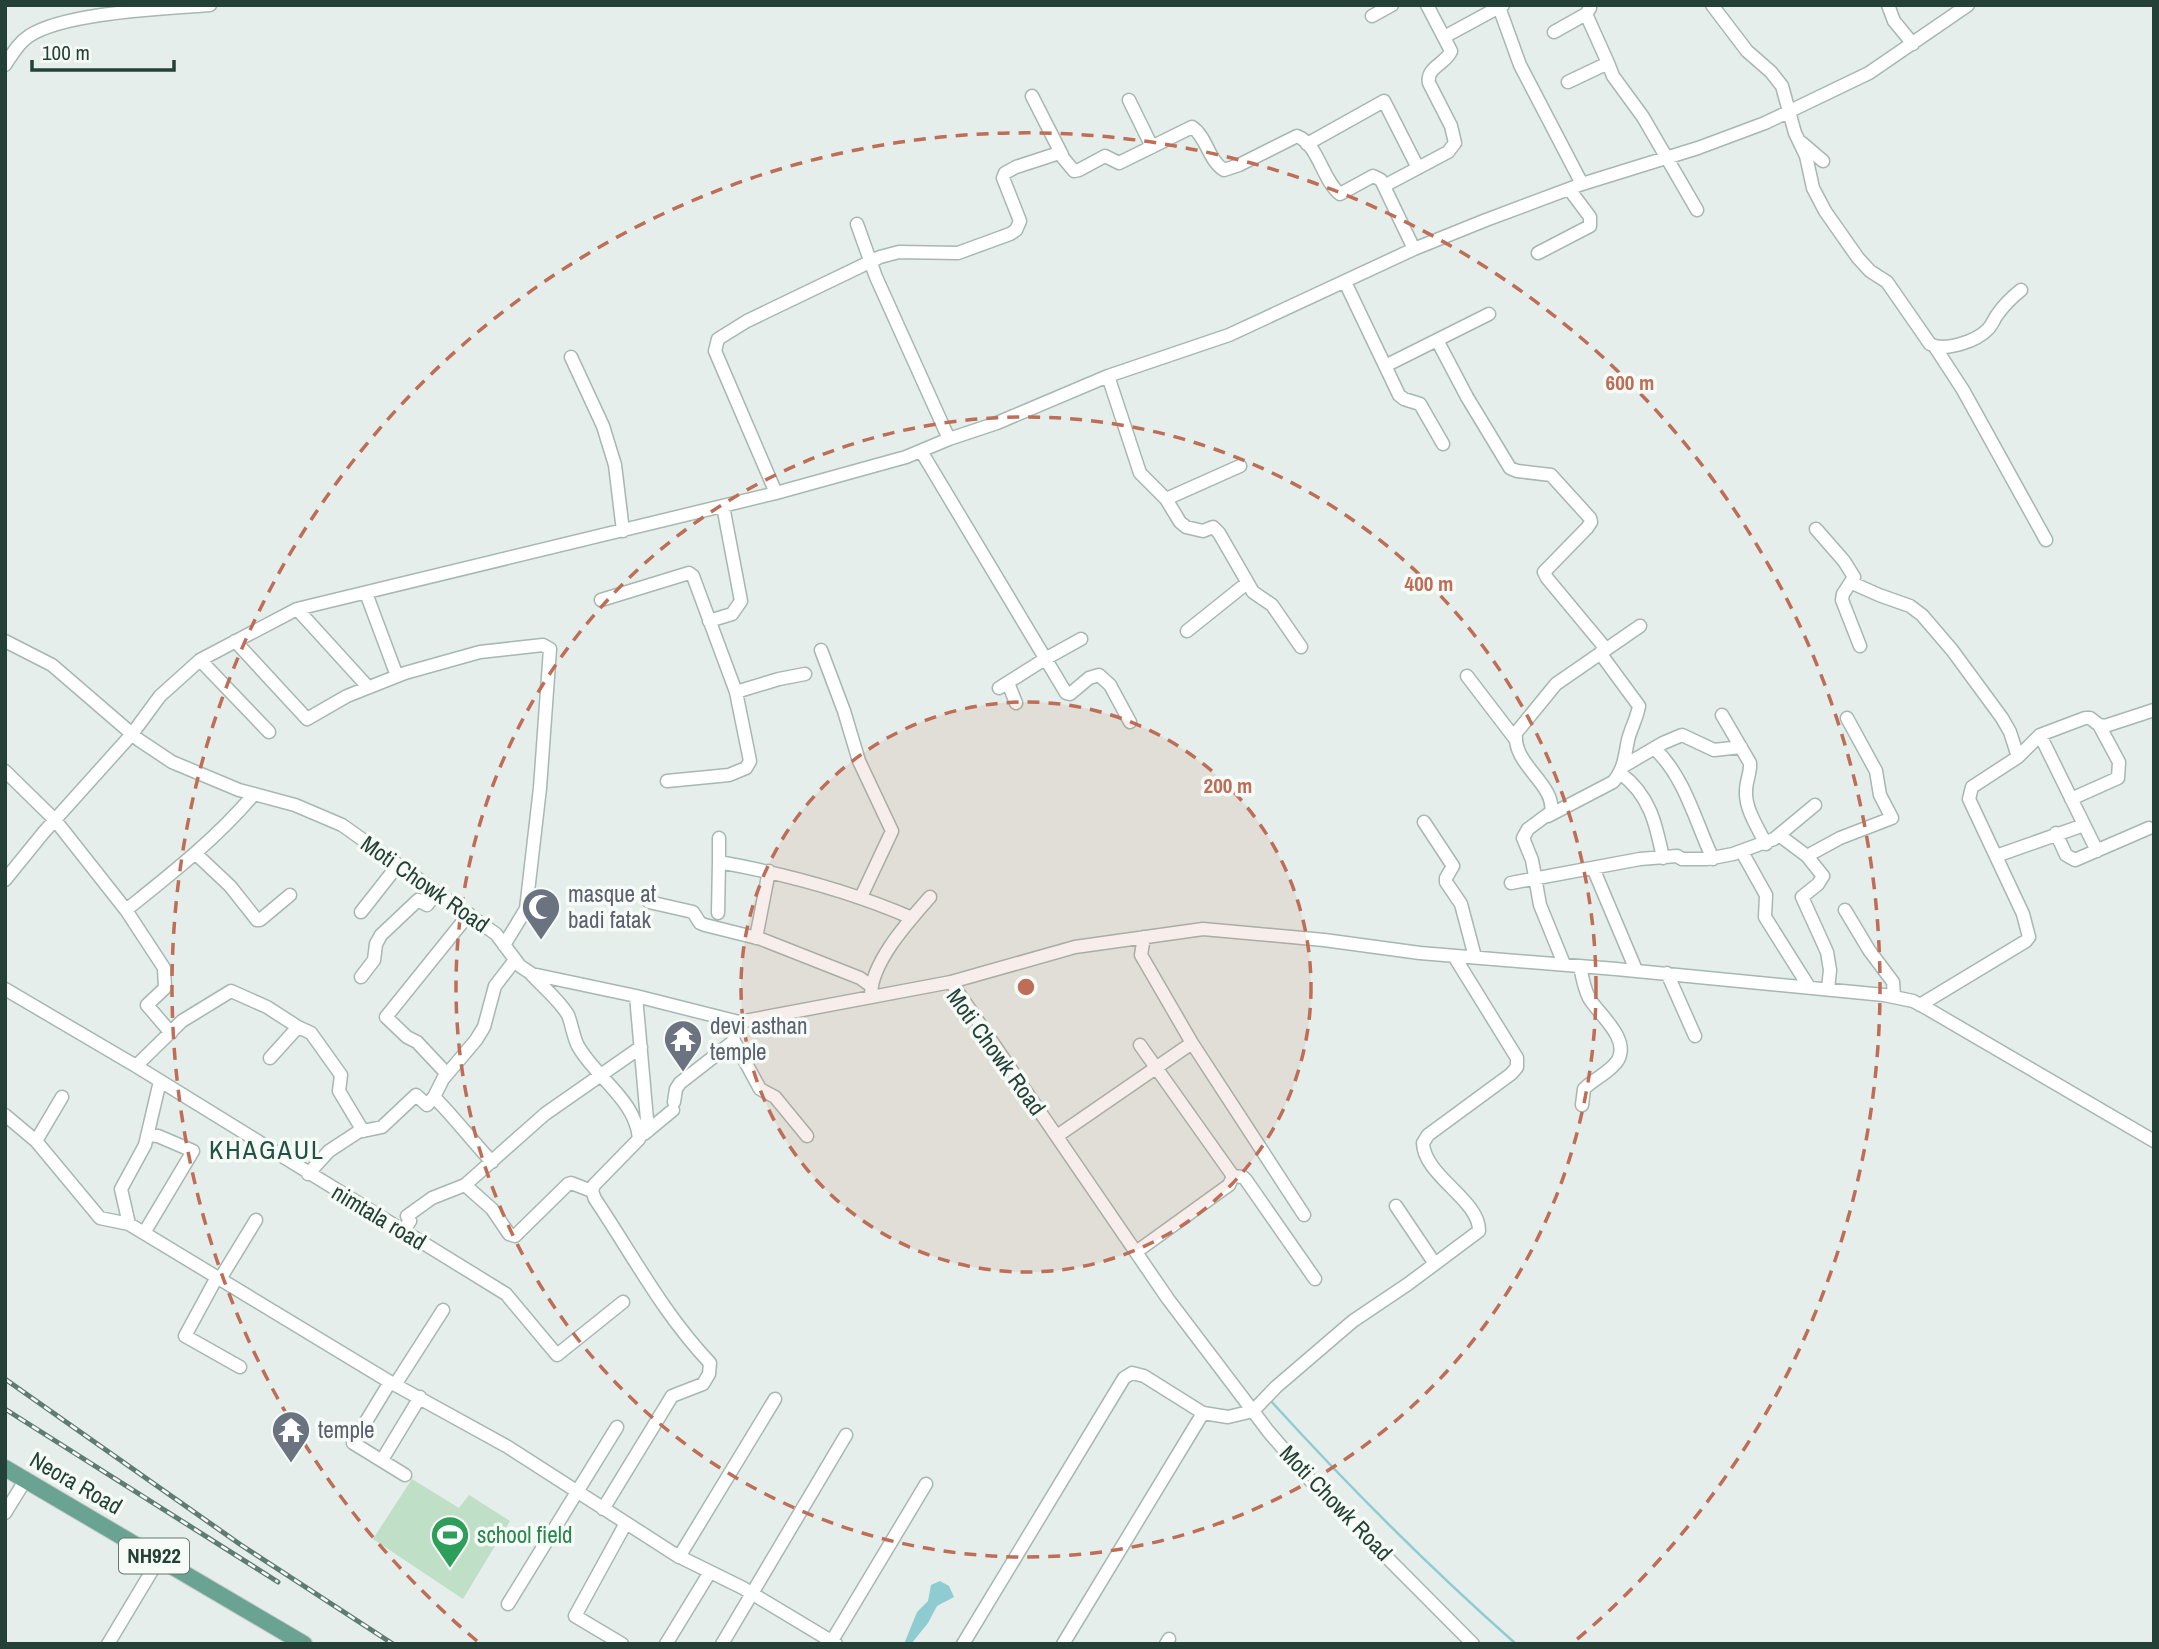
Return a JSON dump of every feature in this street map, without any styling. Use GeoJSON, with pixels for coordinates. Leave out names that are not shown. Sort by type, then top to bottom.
{"type":"FeatureCollection","features":[{"type":"Feature","properties":{"kind":"main road","name":"Neora Road"},"geometry":{"type":"LineString","coordinates":[[5,1468],[298,1642]]}},
{"type":"Feature","properties":{"kind":"street"},"geometry":{"type":"LineString","coordinates":[[5,65],[28,36],[62,23],[211,5]]}},
{"type":"Feature","properties":{"kind":"street"},"geometry":{"type":"LineString","coordinates":[[1372,16],[1392,5]]}},
{"type":"Feature","properties":{"kind":"street"},"geometry":{"type":"LineString","coordinates":[[1384,186],[1448,152],[1455,143],[1451,126],[1428,77],[1451,51],[1427,5]]}},
{"type":"Feature","properties":{"kind":"street"},"geometry":{"type":"LineString","coordinates":[[1712,5],[1746,51],[1778,79],[1805,156],[1813,188],[1825,211],[1858,258],[1874,275],[1887,282],[1926,339],[1935,347],[1963,390],[2046,540]]}},
{"type":"Feature","properties":{"kind":"street"},"geometry":{"type":"LineString","coordinates":[[1888,5],[1897,26],[1913,44]]}},
{"type":"Feature","properties":{"kind":"street"},"geometry":{"type":"LineString","coordinates":[[5,880],[132,734],[160,696],[200,660],[297,609],[776,494],[889,463],[997,423],[1108,376],[1229,335],[1414,249],[1582,184],[1667,158],[1790,112],[1869,73],[1968,5]]}},
{"type":"Feature","properties":{"kind":"street"},"geometry":{"type":"LineString","coordinates":[[1444,37],[1501,6],[1520,65],[1582,184]]}},
{"type":"Feature","properties":{"kind":"street"},"geometry":{"type":"LineString","coordinates":[[1554,32],[1588,10],[1613,76],[1637,108],[1697,211]]}},
{"type":"Feature","properties":{"kind":"street"},"geometry":{"type":"LineString","coordinates":[[1568,82],[1608,64]]}},
{"type":"Feature","properties":{"kind":"street"},"geometry":{"type":"LineString","coordinates":[[1032,96],[1062,155],[1074,171],[1105,156],[1119,163],[1192,127],[1199,133],[1216,163],[1224,170],[1297,136],[1307,144],[1333,188],[1340,194],[1373,176],[1381,180],[1414,249]]}},
{"type":"Feature","properties":{"kind":"street"},"geometry":{"type":"LineString","coordinates":[[1129,100],[1152,147]]}},
{"type":"Feature","properties":{"kind":"street"},"geometry":{"type":"LineString","coordinates":[[1307,144],[1384,101],[1418,169]]}},
{"type":"Feature","properties":{"kind":"street"},"geometry":{"type":"LineString","coordinates":[[1798,140],[1823,161]]}},
{"type":"Feature","properties":{"kind":"street"},"geometry":{"type":"LineString","coordinates":[[776,494],[715,351],[719,339],[870,261],[899,252],[958,253],[1010,234],[1016,230],[1020,221],[1004,184],[1005,173],[1043,157],[1059,153],[1062,155]]}},
{"type":"Feature","properties":{"kind":"street"},"geometry":{"type":"LineString","coordinates":[[1538,253],[1590,226],[1590,217],[1569,189]]}},
{"type":"Feature","properties":{"kind":"street"},"geometry":{"type":"LineString","coordinates":[[857,223],[870,261],[949,439]]}},
{"type":"Feature","properties":{"kind":"street"},"geometry":{"type":"LineString","coordinates":[[1345,282],[1399,395],[1424,408],[1443,444]]}},
{"type":"Feature","properties":{"kind":"street"},"geometry":{"type":"LineString","coordinates":[[1935,347],[1949,346],[1980,335],[2021,290]]}},
{"type":"Feature","properties":{"kind":"street"},"geometry":{"type":"LineString","coordinates":[[1385,366],[1489,314]]}},
{"type":"Feature","properties":{"kind":"street"},"geometry":{"type":"LineString","coordinates":[[1437,340],[1467,397],[1510,468],[1551,475],[1590,518],[1591,523],[1587,528],[1544,572],[1603,651],[1639,706],[1621,770],[1613,782],[1547,816],[1528,829],[1523,838],[1532,860],[1540,905],[1564,964]]}},
{"type":"Feature","properties":{"kind":"street"},"geometry":{"type":"LineString","coordinates":[[570,357],[603,426],[615,465],[623,531]]}},
{"type":"Feature","properties":{"kind":"street"},"geometry":{"type":"LineString","coordinates":[[1108,376],[1140,473],[1166,499],[1186,527],[1203,531],[1213,527],[1225,542],[1253,592],[1272,605],[1301,647]]}},
{"type":"Feature","properties":{"kind":"street"},"geometry":{"type":"LineString","coordinates":[[921,451],[1066,693],[1070,694],[1095,675],[1103,677],[1130,722]]}},
{"type":"Feature","properties":{"kind":"street"},"geometry":{"type":"LineString","coordinates":[[1166,499],[1240,466]]}},
{"type":"Feature","properties":{"kind":"street"},"geometry":{"type":"LineString","coordinates":[[709,621],[732,614],[741,601],[723,506]]}},
{"type":"Feature","properties":{"kind":"street"},"geometry":{"type":"LineString","coordinates":[[1816,529],[1854,577],[1842,600],[1860,646]]}},
{"type":"Feature","properties":{"kind":"street"},"geometry":{"type":"LineString","coordinates":[[601,600],[690,573],[736,692],[750,761],[746,768],[729,775],[667,781]]}},
{"type":"Feature","properties":{"kind":"street"},"geometry":{"type":"LineString","coordinates":[[1187,631],[1247,583]]}},
{"type":"Feature","properties":{"kind":"street"},"geometry":{"type":"LineString","coordinates":[[1852,583],[1879,596],[1910,606],[1922,615],[2003,718],[2011,732],[2018,757]]}},
{"type":"Feature","properties":{"kind":"street"},"geometry":{"type":"LineString","coordinates":[[366,593],[397,676]]}},
{"type":"Feature","properties":{"kind":"street"},"geometry":{"type":"LineString","coordinates":[[297,609],[368,687]]}},
{"type":"Feature","properties":{"kind":"street"},"geometry":{"type":"LineString","coordinates":[[1516,740],[1519,727],[1550,690],[1640,626]]}},
{"type":"Feature","properties":{"kind":"street"},"geometry":{"type":"LineString","coordinates":[[1016,703],[1004,686],[1081,639]]}},
{"type":"Feature","properties":{"kind":"street","name":"Moti Chowk Road"},"geometry":{"type":"LineString","coordinates":[[5,641],[52,665],[132,734],[172,762],[254,794],[295,805],[342,825],[496,934],[515,960],[532,974],[739,1022],[871,992],[951,982],[1168,1299],[1253,1411],[1310,1480],[1473,1644]]}},
{"type":"Feature","properties":{"kind":"street"},"geometry":{"type":"LineString","coordinates":[[235,642],[307,719],[368,687],[480,652],[544,645],[550,649],[540,788],[526,909],[504,945]]}},
{"type":"Feature","properties":{"kind":"street"},"geometry":{"type":"LineString","coordinates":[[821,650],[859,761],[892,831],[861,897]]}},
{"type":"Feature","properties":{"kind":"street"},"geometry":{"type":"LineString","coordinates":[[200,660],[269,732]]}},
{"type":"Feature","properties":{"kind":"street"},"geometry":{"type":"LineString","coordinates":[[736,692],[779,678],[805,674]]}},
{"type":"Feature","properties":{"kind":"street"},"geometry":{"type":"LineString","coordinates":[[1467,676],[1516,740],[1522,759],[1551,799],[1552,806],[1547,816]]}},
{"type":"Feature","properties":{"kind":"street"},"geometry":{"type":"LineString","coordinates":[[2099,725],[2105,726],[2154,710]]}},
{"type":"Feature","properties":{"kind":"street"},"geometry":{"type":"LineString","coordinates":[[1721,715],[1750,763],[1746,790],[1749,810],[1766,844]]}},
{"type":"Feature","properties":{"kind":"street"},"geometry":{"type":"LineString","coordinates":[[1807,856],[1840,838],[1892,817],[1880,795],[1876,771],[1847,718]]}},
{"type":"Feature","properties":{"kind":"street"},"geometry":{"type":"LineString","coordinates":[[1920,1005],[2029,937],[2023,914],[1969,799],[1969,792],[1979,781],[2018,757],[2040,735],[2090,718],[2099,725],[2119,762],[2118,778],[2071,799]]}},
{"type":"Feature","properties":{"kind":"street"},"geometry":{"type":"LineString","coordinates":[[1621,770],[1654,748],[1682,735],[1714,750],[1741,747]]}},
{"type":"Feature","properties":{"kind":"street"},"geometry":{"type":"LineString","coordinates":[[2040,735],[2097,851]]}},
{"type":"Feature","properties":{"kind":"street"},"geometry":{"type":"LineString","coordinates":[[1654,748],[1676,777],[1695,813],[1713,859]]}},
{"type":"Feature","properties":{"kind":"street"},"geometry":{"type":"LineString","coordinates":[[1621,770],[1640,791],[1653,814],[1663,858]]}},
{"type":"Feature","properties":{"kind":"street"},"geometry":{"type":"LineString","coordinates":[[5,771],[55,820],[126,910],[164,968],[165,988],[147,1005],[171,1033]]}},
{"type":"Feature","properties":{"kind":"street"},"geometry":{"type":"LineString","coordinates":[[126,910],[196,853],[254,794]]}},
{"type":"Feature","properties":{"kind":"street"},"geometry":{"type":"LineString","coordinates":[[1511,883],[1640,859],[1677,856],[1682,859],[1713,859],[1742,852],[1766,844],[1815,805]]}},
{"type":"Feature","properties":{"kind":"street"},"geometry":{"type":"LineString","coordinates":[[1424,822],[1453,866],[1446,882],[1461,904],[1475,957]]}},
{"type":"Feature","properties":{"kind":"street"},"geometry":{"type":"LineString","coordinates":[[1996,856],[2084,825]]}},
{"type":"Feature","properties":{"kind":"street"},"geometry":{"type":"LineString","coordinates":[[2056,833],[2070,860],[2075,860],[2149,828]]}},
{"type":"Feature","properties":{"kind":"street"},"geometry":{"type":"LineString","coordinates":[[1779,835],[1807,856],[1823,876],[1818,884],[1805,893],[1802,901],[1827,952],[1830,970],[1828,989]]}},
{"type":"Feature","properties":{"kind":"street"},"geometry":{"type":"LineString","coordinates":[[718,913],[719,838]]}},
{"type":"Feature","properties":{"kind":"street"},"geometry":{"type":"LineString","coordinates":[[1742,852],[1766,895],[1765,918],[1809,987]]}},
{"type":"Feature","properties":{"kind":"street"},"geometry":{"type":"LineString","coordinates":[[196,853],[230,886],[257,920],[261,920],[290,895]]}},
{"type":"Feature","properties":{"kind":"street"},"geometry":{"type":"LineString","coordinates":[[719,862],[769,871],[861,897],[912,918]]}},
{"type":"Feature","properties":{"kind":"street"},"geometry":{"type":"LineString","coordinates":[[361,912],[398,865]]}},
{"type":"Feature","properties":{"kind":"street"},"geometry":{"type":"LineString","coordinates":[[1593,868],[1636,970]]}},
{"type":"Feature","properties":{"kind":"street"},"geometry":{"type":"LineString","coordinates":[[756,938],[769,871]]}},
{"type":"Feature","properties":{"kind":"street"},"geometry":{"type":"LineString","coordinates":[[361,977],[374,960],[376,944],[381,935],[418,900],[427,905],[437,892]]}},
{"type":"Feature","properties":{"kind":"street"},"geometry":{"type":"LineString","coordinates":[[649,902],[693,912],[700,923],[705,925],[756,938],[860,978],[871,992],[894,940],[930,897]]}},
{"type":"Feature","properties":{"kind":"street"},"geometry":{"type":"LineString","coordinates":[[1845,910],[1869,950],[1893,982],[1894,996]]}},
{"type":"Feature","properties":{"kind":"street"},"geometry":{"type":"LineString","coordinates":[[447,1074],[417,1042],[407,1037],[386,1017],[469,915]]}},
{"type":"Feature","properties":{"kind":"street"},"geometry":{"type":"LineString","coordinates":[[951,982],[1075,947],[1203,929],[1454,956],[1636,970],[1894,996],[1920,1005],[2154,1141]]}},
{"type":"Feature","properties":{"kind":"street"},"geometry":{"type":"LineString","coordinates":[[1144,937],[1140,955],[1192,1043],[1304,1215]]}},
{"type":"Feature","properties":{"kind":"street"},"geometry":{"type":"LineString","coordinates":[[962,1644],[1124,1378],[1132,1373],[1144,1376],[1203,1413],[1228,1416],[1253,1411],[1276,1387],[1353,1321],[1479,1231],[1479,1224],[1427,1158],[1423,1143],[1428,1135],[1511,1074],[1517,1067],[1517,1058],[1454,956]]}},
{"type":"Feature","properties":{"kind":"street"},"geometry":{"type":"LineString","coordinates":[[308,1174],[329,1151],[363,1131],[383,1127],[416,1095],[427,1105],[447,1074],[484,1027],[495,986],[515,960]]}},
{"type":"Feature","properties":{"kind":"street"},"geometry":{"type":"LineString","coordinates":[[1580,966],[1588,996],[1615,1032],[1620,1044],[1619,1059],[1584,1089],[1582,1105]]}},
{"type":"Feature","properties":{"kind":"street"},"geometry":{"type":"LineString","coordinates":[[1667,973],[1695,1036]]}},
{"type":"Feature","properties":{"kind":"street"},"geometry":{"type":"LineString","coordinates":[[532,974],[567,1014],[577,1044],[598,1075],[630,1110],[643,1135]]}},
{"type":"Feature","properties":{"kind":"street","name":"nimtala road"},"geometry":{"type":"LineString","coordinates":[[5,989],[136,1066],[506,1294],[556,1355],[622,1302]]}},
{"type":"Feature","properties":{"kind":"street"},"geometry":{"type":"LineString","coordinates":[[136,1066],[182,1021],[231,991],[267,1007],[311,1033],[341,1074],[339,1091],[363,1131]]}},
{"type":"Feature","properties":{"kind":"street"},"geometry":{"type":"LineString","coordinates":[[636,996],[641,1047],[643,1135]]}},
{"type":"Feature","properties":{"kind":"street"},"geometry":{"type":"LineString","coordinates":[[732,1021],[734,1041],[760,1089],[775,1097],[807,1136]]}},
{"type":"Feature","properties":{"kind":"street"},"geometry":{"type":"LineString","coordinates":[[270,1058],[298,1027]]}},
{"type":"Feature","properties":{"kind":"street"},"geometry":{"type":"LineString","coordinates":[[592,1192],[594,1185],[674,1106],[676,1089],[680,1083],[734,1041]]}},
{"type":"Feature","properties":{"kind":"street"},"geometry":{"type":"LineString","coordinates":[[1058,1136],[1192,1043]]}},
{"type":"Feature","properties":{"kind":"street"},"geometry":{"type":"LineString","coordinates":[[1140,1045],[1233,1177]]}},
{"type":"Feature","properties":{"kind":"street"},"geometry":{"type":"LineString","coordinates":[[403,1231],[410,1221],[407,1216],[432,1198],[465,1185],[545,1114],[641,1047]]}},
{"type":"Feature","properties":{"kind":"street"},"geometry":{"type":"LineString","coordinates":[[129,1224],[121,1188],[145,1144],[148,1122],[160,1081]]}},
{"type":"Feature","properties":{"kind":"street"},"geometry":{"type":"LineString","coordinates":[[36,1141],[62,1097]]}},
{"type":"Feature","properties":{"kind":"street"},"geometry":{"type":"LineString","coordinates":[[434,1097],[492,1162]]}},
{"type":"Feature","properties":{"kind":"street"},"geometry":{"type":"LineString","coordinates":[[5,1115],[36,1141],[100,1218],[129,1224],[392,1383],[508,1447],[679,1557],[752,1594],[833,1643],[926,1484]]}},
{"type":"Feature","properties":{"kind":"street"},"geometry":{"type":"LineString","coordinates":[[144,1233],[193,1151],[158,1136],[148,1135]]}},
{"type":"Feature","properties":{"kind":"street"},"geometry":{"type":"LineString","coordinates":[[1136,1252],[1229,1185],[1233,1177]]}},
{"type":"Feature","properties":{"kind":"street"},"geometry":{"type":"LineString","coordinates":[[1233,1177],[1243,1177],[1246,1180],[1315,1279]]}},
{"type":"Feature","properties":{"kind":"street"},"geometry":{"type":"LineString","coordinates":[[465,1185],[492,1209],[509,1234],[515,1236],[568,1184],[592,1192],[666,1312],[710,1363],[709,1374],[703,1384],[672,1395],[603,1509]]}},
{"type":"Feature","properties":{"kind":"street"},"geometry":{"type":"LineString","coordinates":[[1396,1206],[1435,1264]]}},
{"type":"Feature","properties":{"kind":"street"},"geometry":{"type":"LineString","coordinates":[[240,1367],[185,1336],[256,1220]]}},
{"type":"Feature","properties":{"kind":"street"},"geometry":{"type":"LineString","coordinates":[[405,1475],[353,1443],[443,1310]]}},
{"type":"Feature","properties":{"kind":"street"},"geometry":{"type":"LineString","coordinates":[[382,1460],[420,1397]]}},
{"type":"Feature","properties":{"kind":"street"},"geometry":{"type":"LineString","coordinates":[[679,1557],[775,1399]]}},
{"type":"Feature","properties":{"kind":"street"},"geometry":{"type":"LineString","coordinates":[[1063,1644],[1203,1413]]}},
{"type":"Feature","properties":{"kind":"street"},"geometry":{"type":"LineString","coordinates":[[508,1604],[617,1427]]}},
{"type":"Feature","properties":{"kind":"street"},"geometry":{"type":"LineString","coordinates":[[722,1644],[846,1435]]}},
{"type":"Feature","properties":{"kind":"street"},"geometry":{"type":"LineString","coordinates":[[5,1513],[26,1479]]}},
{"type":"Feature","properties":{"kind":"street"},"geometry":{"type":"LineString","coordinates":[[622,1644],[575,1616],[626,1523]]}},
{"type":"Feature","properties":{"kind":"street"},"geometry":{"type":"LineString","coordinates":[[108,1644],[159,1559]]}},
{"type":"Feature","properties":{"kind":"street"},"geometry":{"type":"LineString","coordinates":[[666,1644],[709,1572]]}},
{"type":"Feature","properties":{"kind":"green space","name":"school field"},"geometry":{"type":"Polygon","coordinates":[[[412,1479],[459,1508],[469,1495],[510,1521],[463,1599],[373,1539],[412,1479]]]}},
{"type":"Feature","properties":{"kind":"water"},"geometry":{"type":"Polygon","coordinates":[[[940,1581],[949,1586],[954,1597],[937,1606],[928,1623],[911,1644],[904,1644],[917,1612],[928,1601],[931,1585],[940,1581]]]}},
{"type":"Feature","properties":{"kind":"waterway"},"geometry":{"type":"LineString","coordinates":[[1270,1400],[1390,1525],[1516,1644]]}},
{"type":"Feature","properties":{"kind":"railway"},"geometry":{"type":"LineString","coordinates":[[5,1379],[241,1545],[393,1644]]}},
{"type":"Feature","properties":{"kind":"railway"},"geometry":{"type":"LineString","coordinates":[[5,1409],[278,1582]]}},
{"type":"Feature","properties":{"kind":"place","name":"masque at badi fatak"},"geometry":{"type":"Point","coordinates":[541,941]}},
{"type":"Feature","properties":{"kind":"place","name":"devi asthan temple"},"geometry":{"type":"Point","coordinates":[683,1073]}},
{"type":"Feature","properties":{"kind":"place","name":"temple"},"geometry":{"type":"Point","coordinates":[291,1464]}},
{"type":"Feature","properties":{"kind":"place","name":"school field"},"geometry":{"type":"Point","coordinates":[450,1569]}},
{"type":"Feature","properties":{"kind":"district","name":"KHAGAUL"},"geometry":{"type":"Point","coordinates":[267,1150]}}]}
